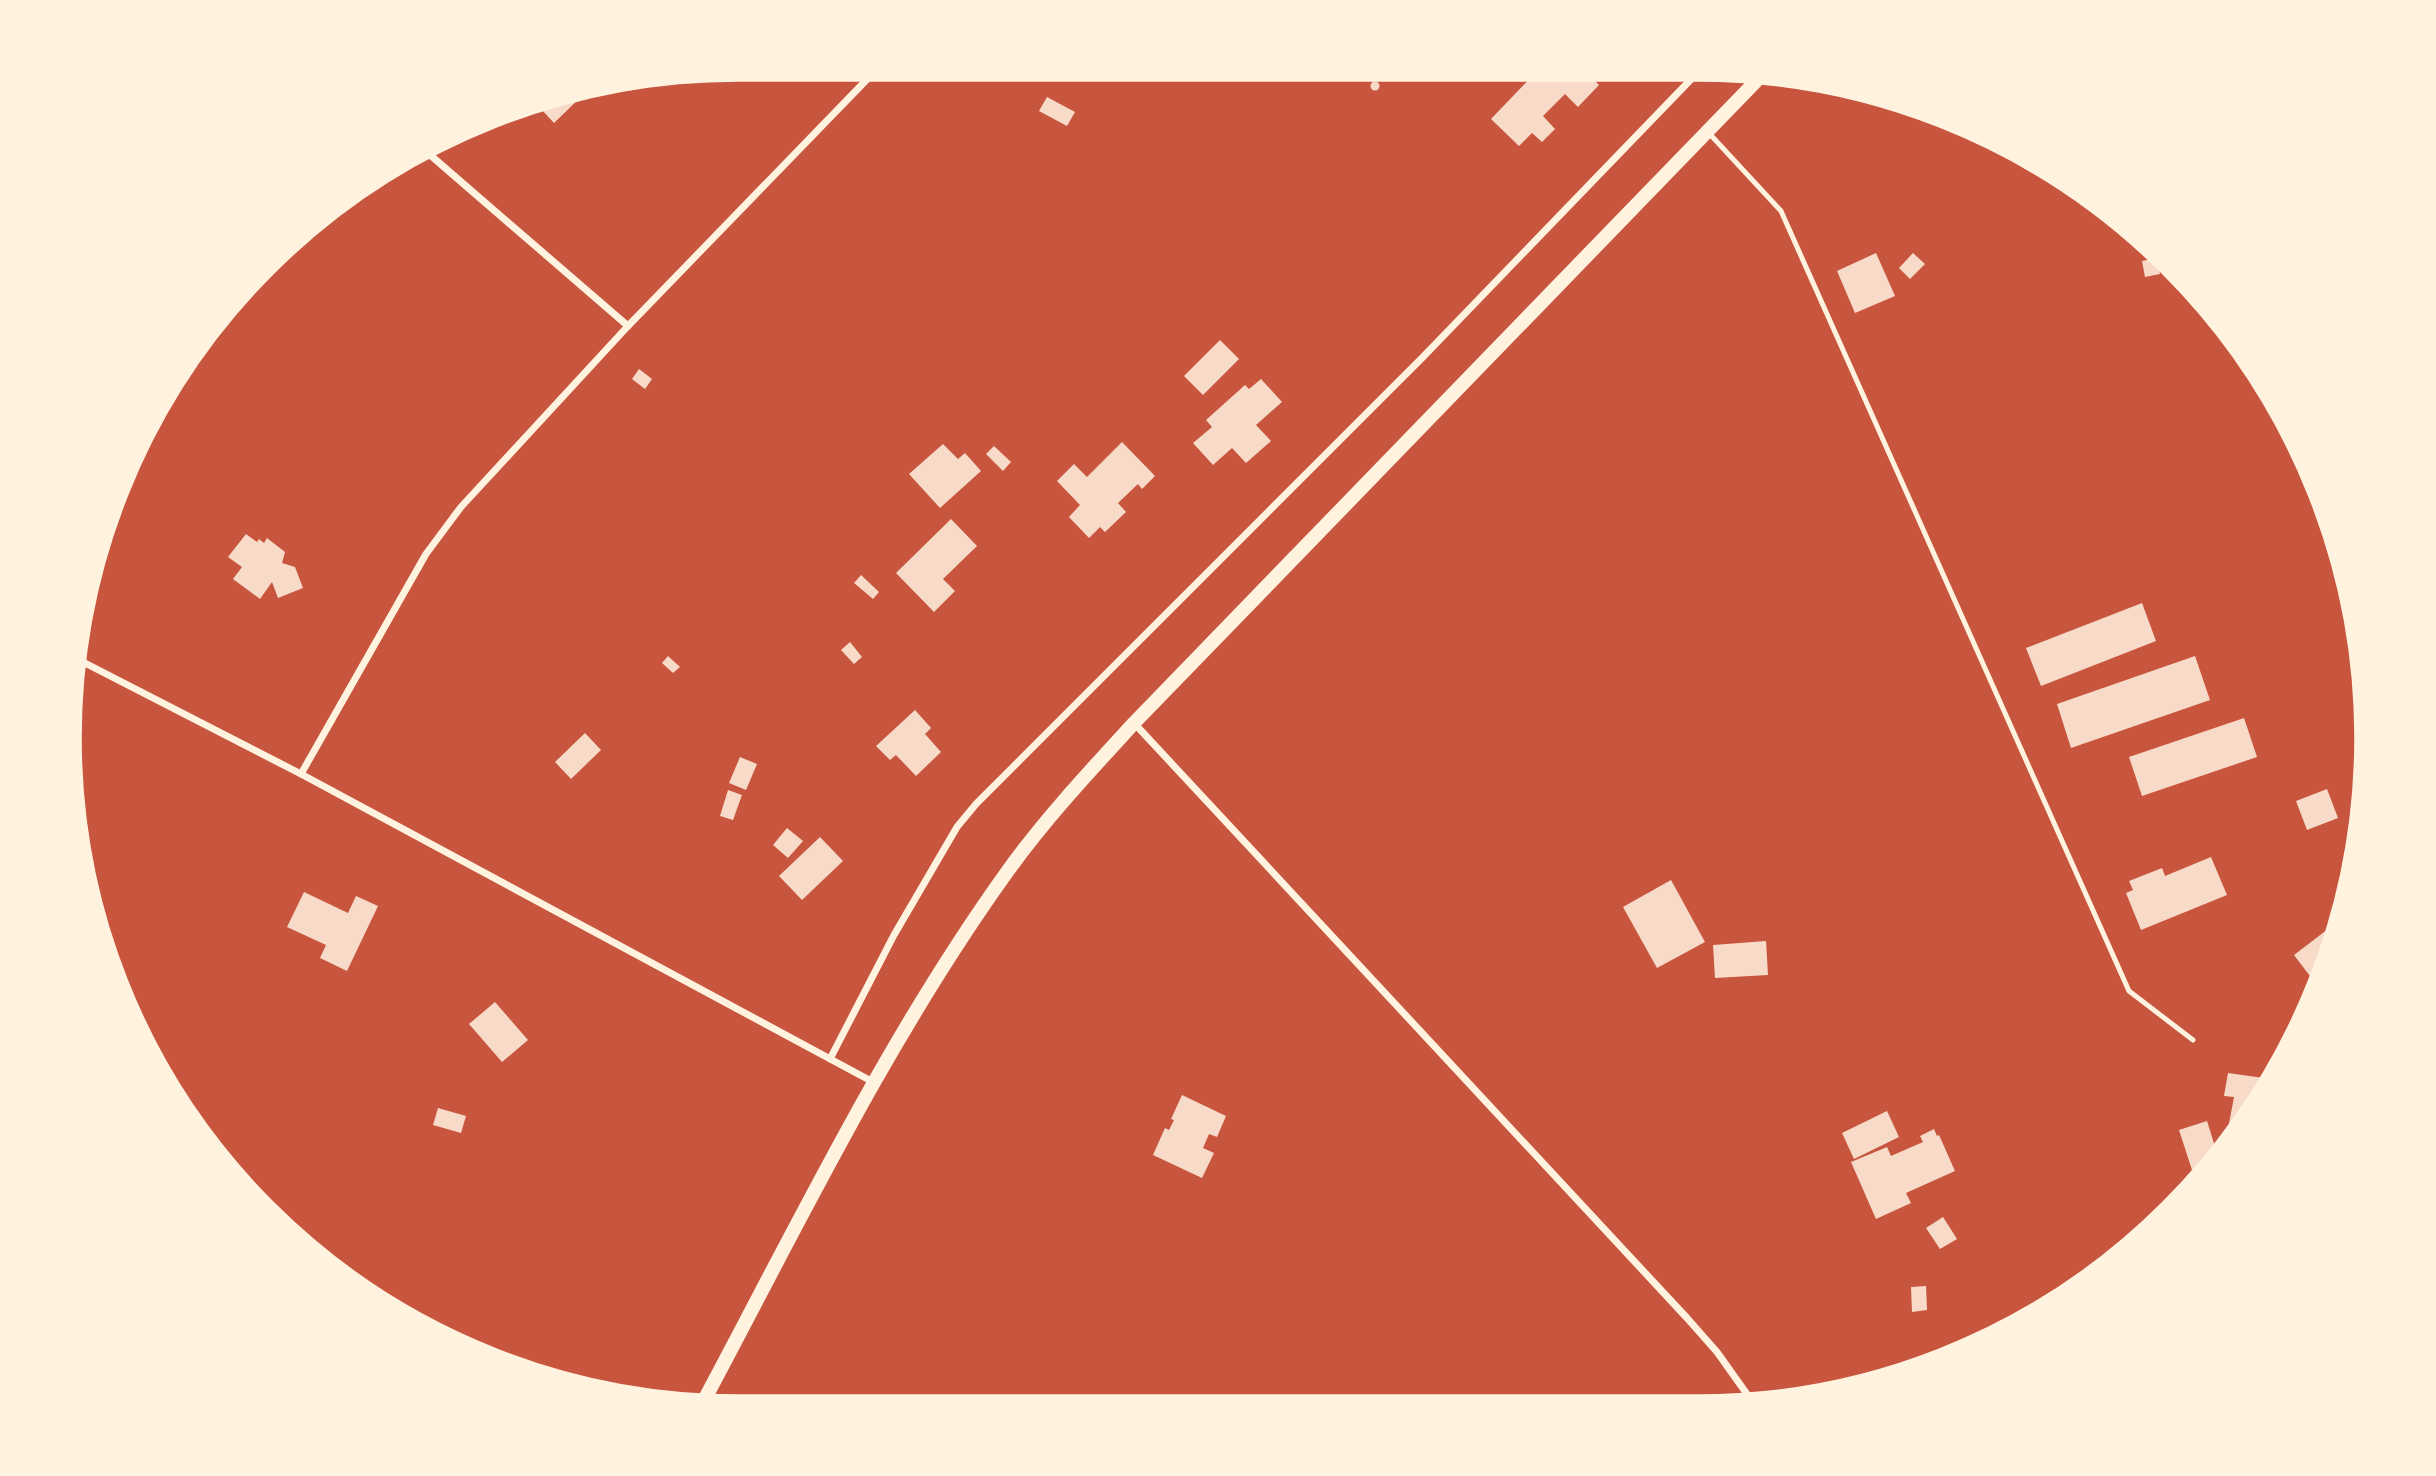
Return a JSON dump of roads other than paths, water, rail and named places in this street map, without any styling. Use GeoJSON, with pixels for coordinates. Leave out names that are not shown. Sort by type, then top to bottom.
{"type":"FeatureCollection","features":[{"type":"Feature","properties":{"kind":"main road"},"geometry":{"type":"LineString","coordinates":[[707,1395],[873,1082],[942,969],[1044,823],[1134,723],[1754,83]]}},
{"type":"Feature","properties":{"kind":"street"},"geometry":{"type":"LineString","coordinates":[[301,774],[426,554],[444,528],[511,451],[628,326],[866,80]]}},
{"type":"Feature","properties":{"kind":"street"},"geometry":{"type":"LineString","coordinates":[[830,1059],[894,935],[957,827],[976,804],[1423,357],[1690,80]]}},
{"type":"Feature","properties":{"kind":"street"},"geometry":{"type":"LineString","coordinates":[[432,156],[628,326]]}},
{"type":"Feature","properties":{"kind":"street"},"geometry":{"type":"LineString","coordinates":[[85,663],[301,774],[873,1082]]}},
{"type":"Feature","properties":{"kind":"street"},"geometry":{"type":"LineString","coordinates":[[1134,723],[1687,1318],[1717,1352],[1747,1393]]}},
{"type":"Feature","properties":{"kind":"lane"},"geometry":{"type":"LineString","coordinates":[[1707,131],[1781,211],[2129,991],[2193,1040]]}}]}
